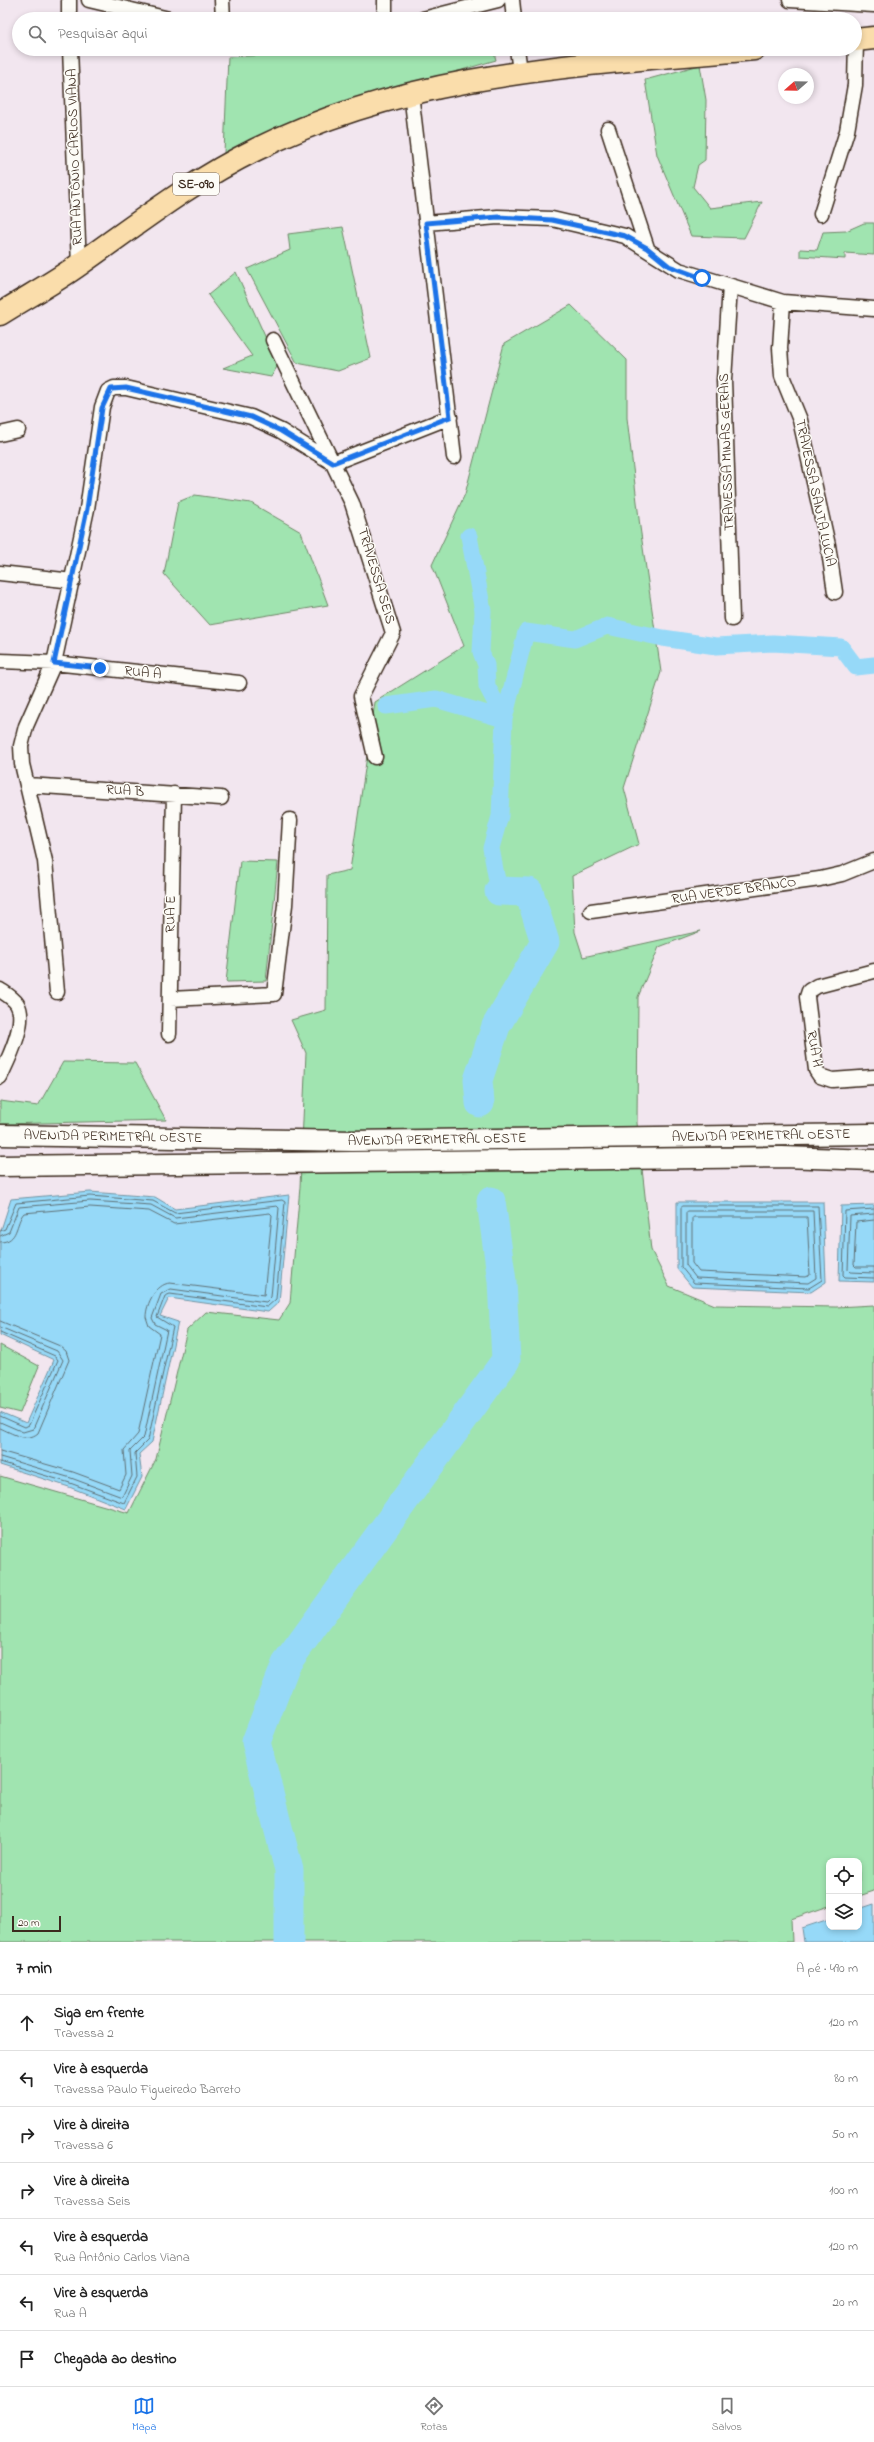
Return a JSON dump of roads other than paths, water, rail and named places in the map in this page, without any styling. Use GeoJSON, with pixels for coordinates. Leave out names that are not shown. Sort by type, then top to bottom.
{"type":"FeatureCollection","features":[{"type":"Feature","properties":{"kind":"main road","name":"SE-090"},"geometry":{"type":"LineString","coordinates":[[0,314],[79,265],[143,217],[255,150],[340,114],[411,93],[520,71],[666,56]]}},
{"type":"Feature","properties":{"kind":"main road","name":"AVENIDA PERIMETRAL OESTE"},"geometry":{"type":"LineString","coordinates":[[0,1135],[352,1141],[874,1134]]}},
{"type":"Feature","properties":{"kind":"main road","name":"AVENIDA PERIMETRAL OESTE"},"geometry":{"type":"LineString","coordinates":[[0,1166],[782,1158],[874,1160]]}},
{"type":"Feature","properties":{"kind":"street"},"geometry":{"type":"LineString","coordinates":[[69,0],[69,12]]}},
{"type":"Feature","properties":{"kind":"street"},"geometry":{"type":"LineString","coordinates":[[89,0],[140,12]]}},
{"type":"Feature","properties":{"kind":"street"},"geometry":{"type":"LineString","coordinates":[[222,0],[222,12]]}},
{"type":"Feature","properties":{"kind":"street"},"geometry":{"type":"LineString","coordinates":[[385,0],[385,12]]}},
{"type":"Feature","properties":{"kind":"street"},"geometry":{"type":"LineString","coordinates":[[451,12],[498,0]]}},
{"type":"Feature","properties":{"kind":"street"},"geometry":{"type":"LineString","coordinates":[[512,0],[513,12]]}},
{"type":"Feature","properties":{"kind":"street"},"geometry":{"type":"LineString","coordinates":[[790,0],[874,5]]}},
{"type":"Feature","properties":{"kind":"street","name":"RUA ANTÔNIO CARLOS VIANA"},"geometry":{"type":"LineString","coordinates":[[70,56],[79,265]]}},
{"type":"Feature","properties":{"kind":"street"},"geometry":{"type":"LineString","coordinates":[[518,56],[520,71]]}},
{"type":"Feature","properties":{"kind":"street"},"geometry":{"type":"LineString","coordinates":[[822,214],[847,131],[859,56]]}},
{"type":"Feature","properties":{"kind":"street"},"geometry":{"type":"LineString","coordinates":[[411,93],[454,457]]}},
{"type":"Feature","properties":{"kind":"street"},"geometry":{"type":"LineString","coordinates":[[608,129],[647,248]]}},
{"type":"Feature","properties":{"kind":"street"},"geometry":{"type":"LineString","coordinates":[[426,223],[498,217],[552,220],[625,236],[647,248],[669,266],[783,302],[874,309]]}},
{"type":"Feature","properties":{"kind":"street","name":"TRAVESSA MINAS GERAIS"},"geometry":{"type":"LineString","coordinates":[[730,286],[724,380],[732,618]]}},
{"type":"Feature","properties":{"kind":"street","name":"TRAVESSA SANTA LUCIA"},"geometry":{"type":"LineString","coordinates":[[783,302],[780,348],[782,376],[800,420],[828,545],[835,592]]}},
{"type":"Feature","properties":{"kind":"street","name":"TRAVESSA SEIS"},"geometry":{"type":"LineString","coordinates":[[273,340],[352,503],[362,530],[393,633],[361,696],[375,757]]}},
{"type":"Feature","properties":{"kind":"street"},"geometry":{"type":"LineString","coordinates":[[57,992],[45,861],[20,755],[23,735],[54,663],[87,509],[102,408],[111,389],[126,388],[251,417],[281,431],[333,463],[450,417]]}},
{"type":"Feature","properties":{"kind":"street"},"geometry":{"type":"LineString","coordinates":[[0,434],[18,430]]}},
{"type":"Feature","properties":{"kind":"street"},"geometry":{"type":"LineString","coordinates":[[0,573],[73,580]]}},
{"type":"Feature","properties":{"kind":"street","name":"RUA A"},"geometry":{"type":"LineString","coordinates":[[0,661],[54,663],[238,683]]}},
{"type":"Feature","properties":{"kind":"street","name":"RUA B"},"geometry":{"type":"LineString","coordinates":[[28,785],[221,798]]}},
{"type":"Feature","properties":{"kind":"street","name":"RUA E"},"geometry":{"type":"LineString","coordinates":[[169,1034],[174,794]]}},
{"type":"Feature","properties":{"kind":"street"},"geometry":{"type":"LineString","coordinates":[[170,999],[274,994],[285,905],[290,820]]}},
{"type":"Feature","properties":{"kind":"street","name":"RUA VERDE BRANCO"},"geometry":{"type":"LineString","coordinates":[[592,911],[820,879],[842,874],[874,861]]}},
{"type":"Feature","properties":{"kind":"street","name":"RUA H"},"geometry":{"type":"LineString","coordinates":[[874,971],[831,981],[813,989],[807,997],[818,1074],[822,1078],[832,1080],[874,1077]]}},
{"type":"Feature","properties":{"kind":"street"},"geometry":{"type":"LineString","coordinates":[[0,990],[16,1002],[21,1016],[9,1059],[0,1077]]}},
{"type":"Feature","properties":{"kind":"water"},"geometry":{"type":"Polygon","coordinates":[[[90,1192],[155,1197],[175,1209],[289,1195],[279,1302],[268,1312],[169,1298],[160,1316],[178,1322],[152,1442],[139,1454],[142,1477],[126,1509],[69,1487],[0,1465],[0,1412],[26,1423],[54,1360],[0,1335],[0,1233],[11,1199],[90,1192]]]}},
{"type":"Feature","properties":{"kind":"water"},"geometry":{"type":"Polygon","coordinates":[[[677,1202],[823,1202],[826,1282],[811,1292],[692,1287],[677,1269],[677,1202]]]}},
{"type":"Feature","properties":{"kind":"water"},"geometry":{"type":"Polygon","coordinates":[[[874,1205],[874,1282],[839,1281],[841,1206],[874,1205]]]}},
{"type":"Feature","properties":{"kind":"water"},"geometry":{"type":"Polygon","coordinates":[[[874,1904],[874,1942],[804,1942],[802,1928],[826,1920],[826,1930],[862,1930],[862,1908],[874,1904]]]}},
{"type":"Feature","properties":{"kind":"waterway"},"geometry":{"type":"LineString","coordinates":[[469,536],[483,611],[481,652],[486,665],[487,686],[504,719]]}},
{"type":"Feature","properties":{"kind":"waterway"},"geometry":{"type":"LineString","coordinates":[[499,891],[491,848],[500,816],[504,719],[526,632],[575,639],[607,626],[663,638],[716,646],[773,643],[841,647],[856,667],[874,665]]}},
{"type":"Feature","properties":{"kind":"waterway"},"geometry":{"type":"LineString","coordinates":[[386,706],[436,699],[504,719]]}},
{"type":"Feature","properties":{"kind":"waterway"},"geometry":{"type":"LineString","coordinates":[[480,1103],[478,1080],[496,1026],[545,942],[529,892],[499,891]]}},
{"type":"Feature","properties":{"kind":"waterway"},"geometry":{"type":"LineString","coordinates":[[289,1942],[289,1870],[256,1742],[286,1664],[506,1360],[502,1281],[491,1201]]}}]}
